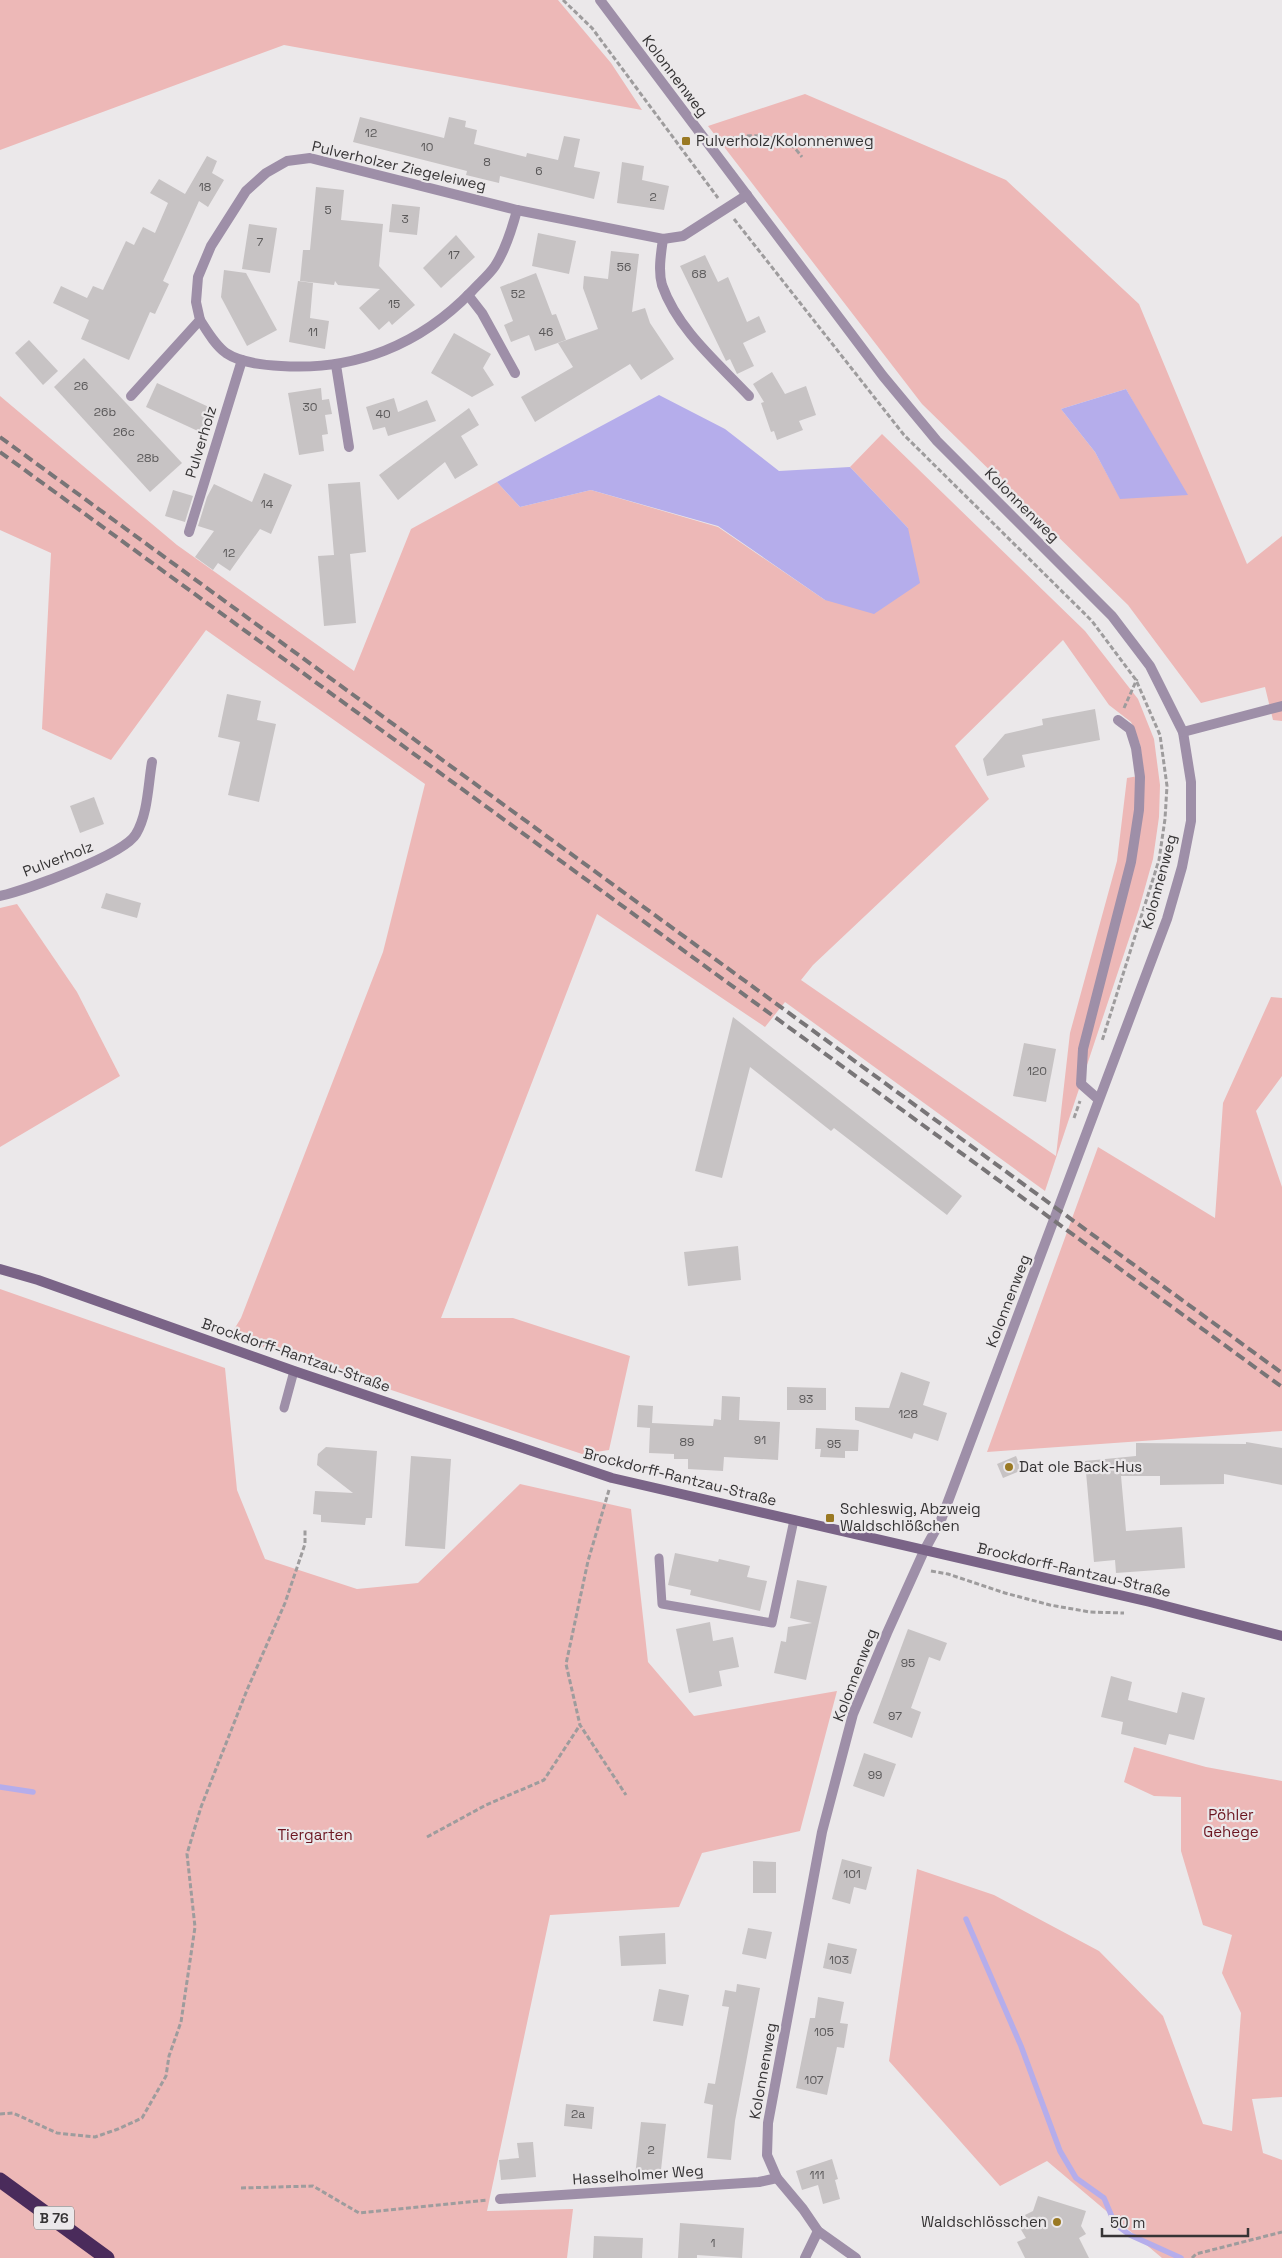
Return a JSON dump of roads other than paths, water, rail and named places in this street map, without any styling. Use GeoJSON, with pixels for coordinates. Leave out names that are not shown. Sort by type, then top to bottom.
{"type":"FeatureCollection","features":[{"type":"Feature","properties":{"kind":"highway","name":"B 76"},"geometry":{"type":"LineString","coordinates":[[0,2180],[108,2258]]}},
{"type":"Feature","properties":{"kind":"highway","name":"B 76"},"geometry":{"type":"LineString","coordinates":[[0,2192],[91,2258]]}},
{"type":"Feature","properties":{"kind":"street","name":"Kolonnenweg"},"geometry":{"type":"LineString","coordinates":[[600,0],[884,376],[937,441],[1112,616],[1150,666],[1183,732],[1191,782],[1191,821],[1182,867],[1167,919],[941,1520],[924,1551],[853,1714],[822,1832],[768,2123],[767,2155],[777,2178],[803,2209],[818,2231],[856,2258]]}},
{"type":"Feature","properties":{"kind":"street","name":"Pulverholzer Ziegeleiweg"},"geometry":{"type":"LineString","coordinates":[[517,210],[511,234],[495,267],[444,318],[419,335],[387,350],[336,365],[299,367],[268,365],[242,360],[226,352],[211,337],[200,320],[196,302],[198,277],[211,246],[246,191],[266,173],[287,161],[310,158],[517,210],[663,239],[683,236],[727,210],[747,195]]}},
{"type":"Feature","properties":{"kind":"street"},"geometry":{"type":"LineString","coordinates":[[663,239],[660,254],[662,283],[681,324],[749,396]]}},
{"type":"Feature","properties":{"kind":"street"},"geometry":{"type":"LineString","coordinates":[[468,295],[482,313],[515,373]]}},
{"type":"Feature","properties":{"kind":"street"},"geometry":{"type":"LineString","coordinates":[[132,396],[200,320]]}},
{"type":"Feature","properties":{"kind":"street","name":"Pulverholz"},"geometry":{"type":"LineString","coordinates":[[189,532],[242,360]]}},
{"type":"Feature","properties":{"kind":"street"},"geometry":{"type":"LineString","coordinates":[[336,365],[349,447]]}},
{"type":"Feature","properties":{"kind":"street"},"geometry":{"type":"LineString","coordinates":[[1183,732],[1282,706]]}},
{"type":"Feature","properties":{"kind":"street"},"geometry":{"type":"LineString","coordinates":[[1098,1099],[1081,1084],[1083,1049],[1131,862],[1139,810],[1140,777],[1136,748],[1130,729],[1118,720]]}},
{"type":"Feature","properties":{"kind":"street","name":"Pulverholz"},"geometry":{"type":"LineString","coordinates":[[0,896],[100,860],[135,836],[142,820],[152,762]]}},
{"type":"Feature","properties":{"kind":"street","name":"Brockdorff-Rantzau-Straße"},"geometry":{"type":"LineString","coordinates":[[0,1269],[38,1280],[294,1371],[612,1478],[1150,1602],[1282,1636]]}},
{"type":"Feature","properties":{"kind":"street","name":"Hasselholmer Weg"},"geometry":{"type":"LineString","coordinates":[[500,2199],[749,2182],[777,2178]]}},
{"type":"Feature","properties":{"kind":"street"},"geometry":{"type":"LineString","coordinates":[[805,2258],[818,2231]]}},
{"type":"Feature","properties":{"kind":"lane"},"geometry":{"type":"LineString","coordinates":[[284,1408],[294,1371]]}},
{"type":"Feature","properties":{"kind":"lane"},"geometry":{"type":"LineString","coordinates":[[659,1558],[662,1604],[772,1622],[794,1520]]}},
{"type":"Feature","properties":{"kind":"waterway"},"geometry":{"type":"LineString","coordinates":[[0,1787],[33,1792]]}},
{"type":"Feature","properties":{"kind":"waterway"},"geometry":{"type":"LineString","coordinates":[[966,1919],[1021,2046],[1060,2151],[1076,2178],[1104,2198],[1115,2224],[1130,2235],[1181,2258]]}},
{"type":"Feature","properties":{"kind":"railway"},"geometry":{"type":"LineString","coordinates":[[0,437],[1282,1373]]}},
{"type":"Feature","properties":{"kind":"railway"},"geometry":{"type":"LineString","coordinates":[[0,452],[1282,1387]]}},
{"type":"Feature","properties":{"kind":"place","name":"Pulverholz/Kolonnenweg"},"geometry":{"type":"Point","coordinates":[686,141]}},
{"type":"Feature","properties":{"kind":"place","name":"Dat ole Back-Hus"},"geometry":{"type":"Point","coordinates":[1009,1467]}},
{"type":"Feature","properties":{"kind":"place","name":"Schleswig, Abzweig Waldschlößchen"},"geometry":{"type":"Point","coordinates":[830,1518]}},
{"type":"Feature","properties":{"kind":"place","name":"Waldschlösschen"},"geometry":{"type":"Point","coordinates":[1057,2222]}},
{"type":"Feature","properties":{"kind":"park label","name":"Pöhler Gehege"},"geometry":{"type":"Point","coordinates":[1231,1824]}},
{"type":"Feature","properties":{"kind":"park label","name":"Tiergarten"},"geometry":{"type":"Point","coordinates":[315,1835]}}]}
